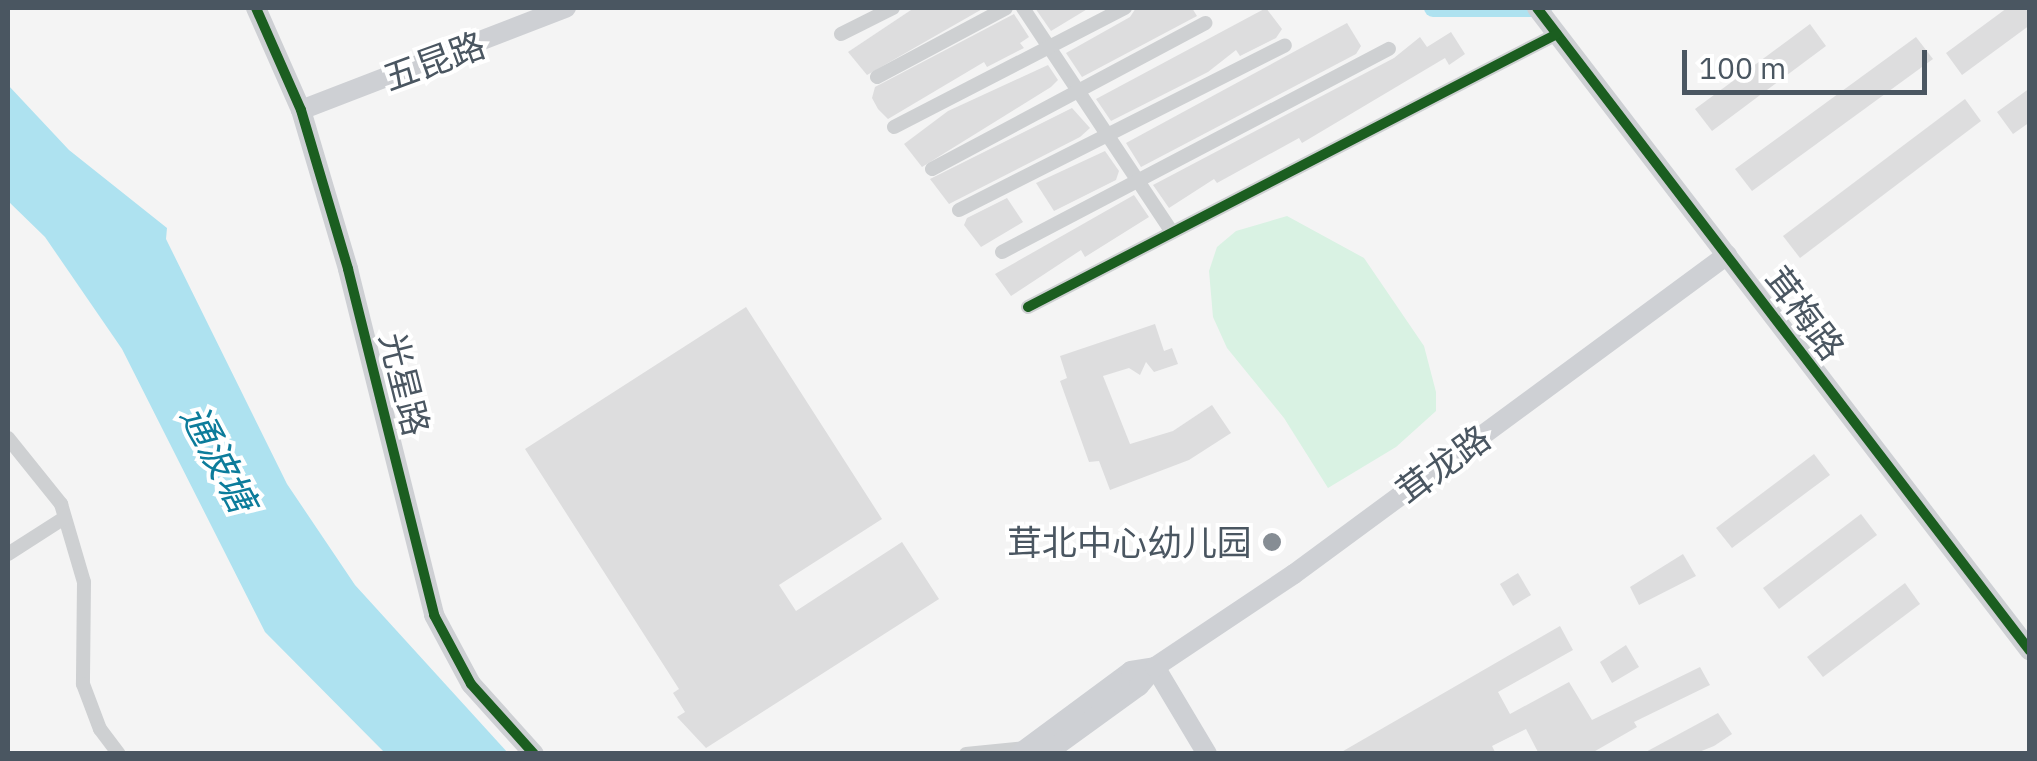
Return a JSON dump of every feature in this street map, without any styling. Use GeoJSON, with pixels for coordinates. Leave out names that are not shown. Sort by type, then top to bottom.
{"type":"FeatureCollection","features":[{"type":"Feature","properties":{"kind":"street","name":"光星路"},"geometry":{"type":"LineString","coordinates":[[256,8],[301,110],[348,269],[434,615],[472,684],[534,754]]}},
{"type":"Feature","properties":{"kind":"street","name":"五昆路"},"geometry":{"type":"LineString","coordinates":[[301,110],[566,8]]}},
{"type":"Feature","properties":{"kind":"street"},"geometry":{"type":"LineString","coordinates":[[841,34],[892,8]]}},
{"type":"Feature","properties":{"kind":"street"},"geometry":{"type":"LineString","coordinates":[[876,78],[1006,8]]}},
{"type":"Feature","properties":{"kind":"street"},"geometry":{"type":"LineString","coordinates":[[1022,8],[1079,93],[1113,134],[1172,231]]}},
{"type":"Feature","properties":{"kind":"street"},"geometry":{"type":"LineString","coordinates":[[894,127],[1125,8]]}},
{"type":"Feature","properties":{"kind":"street","name":"茸梅路"},"geometry":{"type":"LineString","coordinates":[[1537,8],[2030,652]]}},
{"type":"Feature","properties":{"kind":"street"},"geometry":{"type":"LineString","coordinates":[[932,169],[1206,24]]}},
{"type":"Feature","properties":{"kind":"street"},"geometry":{"type":"LineString","coordinates":[[1028,307],[1557,34]]}},
{"type":"Feature","properties":{"kind":"street"},"geometry":{"type":"LineString","coordinates":[[959,210],[1285,44]]}},
{"type":"Feature","properties":{"kind":"street"},"geometry":{"type":"LineString","coordinates":[[1002,252],[1390,49]]}},
{"type":"Feature","properties":{"kind":"street","name":"茸龙路"},"geometry":{"type":"LineString","coordinates":[[1030,752],[1131,671],[1155,667],[1294,574],[1727,255]]}},
{"type":"Feature","properties":{"kind":"street"},"geometry":{"type":"LineString","coordinates":[[8,438],[52,486],[64,518],[84,582],[83,684],[100,729],[119,754]]}},
{"type":"Feature","properties":{"kind":"street"},"geometry":{"type":"LineString","coordinates":[[8,554],[64,518]]}},
{"type":"Feature","properties":{"kind":"street"},"geometry":{"type":"LineString","coordinates":[[1155,667],[1207,754]]}},
{"type":"Feature","properties":{"kind":"street"},"geometry":{"type":"LineString","coordinates":[[966,754],[1030,752]]}},
{"type":"Feature","properties":{"kind":"green space"},"geometry":{"type":"Polygon","coordinates":[[[1287,216],[1364,258],[1424,346],[1436,392],[1436,411],[1396,447],[1328,488],[1284,418],[1227,348],[1213,317],[1209,271],[1217,247],[1236,231],[1287,216]]]}},
{"type":"Feature","properties":{"kind":"water","name":"通波塘"},"geometry":{"type":"Polygon","coordinates":[[[8,85],[69,150],[167,228],[166,239],[287,484],[355,585],[508,753],[385,753],[265,632],[122,349],[45,237],[8,201],[8,85]]]}},
{"type":"Feature","properties":{"kind":"building"},"geometry":{"type":"Polygon","coordinates":[[[914,8],[984,8],[867,75],[848,52],[914,8]]]}},
{"type":"Feature","properties":{"kind":"building"},"geometry":{"type":"Polygon","coordinates":[[[1035,8],[1089,8],[1051,31],[1035,8]]]}},
{"type":"Feature","properties":{"kind":"building"},"geometry":{"type":"Polygon","coordinates":[[[1136,8],[1192,8],[1197,16],[1082,77],[1066,53],[1130,17],[1136,8]]]}},
{"type":"Feature","properties":{"kind":"building"},"geometry":{"type":"Polygon","coordinates":[[[1266,8],[1282,29],[1276,38],[1240,56],[1236,50],[1208,72],[1111,121],[1096,99],[1266,8]]]}},
{"type":"Feature","properties":{"kind":"building"},"geometry":{"type":"Polygon","coordinates":[[[2007,8],[2030,8],[2030,25],[1962,75],[1946,53],[2007,8]]]}},
{"type":"Feature","properties":{"kind":"building"},"geometry":{"type":"Polygon","coordinates":[[[1014,14],[1029,37],[1020,43],[1024,48],[987,67],[984,62],[888,119],[878,109],[872,98],[875,87],[1014,14]]]}},
{"type":"Feature","properties":{"kind":"building"},"geometry":{"type":"Polygon","coordinates":[[[1347,23],[1361,46],[1356,54],[1141,167],[1126,143],[1347,23]]]}},
{"type":"Feature","properties":{"kind":"building"},"geometry":{"type":"Polygon","coordinates":[[[1810,24],[1826,46],[1712,131],[1695,109],[1810,24]]]}},
{"type":"Feature","properties":{"kind":"building"},"geometry":{"type":"Polygon","coordinates":[[[1451,32],[1465,54],[1449,65],[1445,58],[1302,143],[1299,138],[1217,183],[1214,179],[1169,208],[1153,185],[1394,58],[1420,37],[1427,47],[1451,32]]]}},
{"type":"Feature","properties":{"kind":"building"},"geometry":{"type":"Polygon","coordinates":[[[1916,37],[1933,59],[1752,191],[1735,169],[1916,37]]]}},
{"type":"Feature","properties":{"kind":"building"},"geometry":{"type":"Polygon","coordinates":[[[1048,65],[1058,80],[1051,87],[922,167],[904,144],[948,111],[1048,65]]]}},
{"type":"Feature","properties":{"kind":"building"},"geometry":{"type":"Polygon","coordinates":[[[2030,88],[2030,122],[2013,134],[1997,112],[2030,88]]]}},
{"type":"Feature","properties":{"kind":"building"},"geometry":{"type":"Polygon","coordinates":[[[1965,99],[1981,121],[1800,258],[1783,236],[1965,99]]]}},
{"type":"Feature","properties":{"kind":"building"},"geometry":{"type":"Polygon","coordinates":[[[1072,108],[1090,128],[1080,137],[949,204],[930,179],[1072,108]]]}},
{"type":"Feature","properties":{"kind":"building"},"geometry":{"type":"Polygon","coordinates":[[[1105,151],[1119,171],[1116,180],[1054,211],[1036,183],[1105,151]]]}},
{"type":"Feature","properties":{"kind":"building"},"geometry":{"type":"Polygon","coordinates":[[[1134,195],[1149,217],[1085,257],[1081,250],[1011,296],[995,274],[1134,195]]]}},
{"type":"Feature","properties":{"kind":"building"},"geometry":{"type":"Polygon","coordinates":[[[1007,198],[1023,222],[981,247],[964,225],[967,218],[1007,198]]]}},
{"type":"Feature","properties":{"kind":"building"},"geometry":{"type":"Polygon","coordinates":[[[746,307],[882,519],[779,585],[796,611],[902,542],[939,599],[706,748],[677,717],[685,712],[673,693],[679,689],[525,449],[746,307]]]}},
{"type":"Feature","properties":{"kind":"building"},"geometry":{"type":"Polygon","coordinates":[[[1155,324],[1164,351],[1172,348],[1178,364],[1154,372],[1146,362],[1140,375],[1129,368],[1103,376],[1130,444],[1173,431],[1212,405],[1231,433],[1189,460],[1110,490],[1099,461],[1089,462],[1060,381],[1067,378],[1060,356],[1155,324]]]}},
{"type":"Feature","properties":{"kind":"building"},"geometry":{"type":"Polygon","coordinates":[[[1814,454],[1830,475],[1732,548],[1716,528],[1814,454]]]}},
{"type":"Feature","properties":{"kind":"building"},"geometry":{"type":"Polygon","coordinates":[[[1861,514],[1877,535],[1779,609],[1763,588],[1861,514]]]}},
{"type":"Feature","properties":{"kind":"building"},"geometry":{"type":"Polygon","coordinates":[[[1683,554],[1696,576],[1639,605],[1630,587],[1683,554]]]}},
{"type":"Feature","properties":{"kind":"building"},"geometry":{"type":"Polygon","coordinates":[[[1518,573],[1531,595],[1513,606],[1500,584],[1518,573]]]}},
{"type":"Feature","properties":{"kind":"building"},"geometry":{"type":"Polygon","coordinates":[[[1905,583],[1920,604],[1823,677],[1807,657],[1905,583]]]}},
{"type":"Feature","properties":{"kind":"building"},"geometry":{"type":"Polygon","coordinates":[[[1560,626],[1573,650],[1498,692],[1510,714],[1569,682],[1592,720],[1700,667],[1710,685],[1634,722],[1637,727],[1590,754],[1539,754],[1526,729],[1492,746],[1496,754],[1338,754],[1560,626]]]}},
{"type":"Feature","properties":{"kind":"building"},"geometry":{"type":"Polygon","coordinates":[[[1626,645],[1639,667],[1612,683],[1600,662],[1626,645]]]}},
{"type":"Feature","properties":{"kind":"building"},"geometry":{"type":"Polygon","coordinates":[[[1718,713],[1732,734],[1714,746],[1694,754],[1642,754],[1718,713]]]}},
{"type":"Feature","properties":{"kind":"waterway"},"geometry":{"type":"LineString","coordinates":[[1433,8],[1543,8]]}},
{"type":"Feature","properties":{"kind":"cycle path"},"geometry":{"type":"LineString","coordinates":[[256,8],[301,110],[348,269],[434,615],[471,684],[534,754]]}},
{"type":"Feature","properties":{"kind":"cycle path"},"geometry":{"type":"LineString","coordinates":[[1537,8],[2030,651]]}},
{"type":"Feature","properties":{"kind":"cycle path"},"geometry":{"type":"LineString","coordinates":[[1028,307],[1557,34]]}},
{"type":"Feature","properties":{"kind":"place","name":"茸北中心幼儿园"},"geometry":{"type":"Point","coordinates":[1272,542]}}]}
